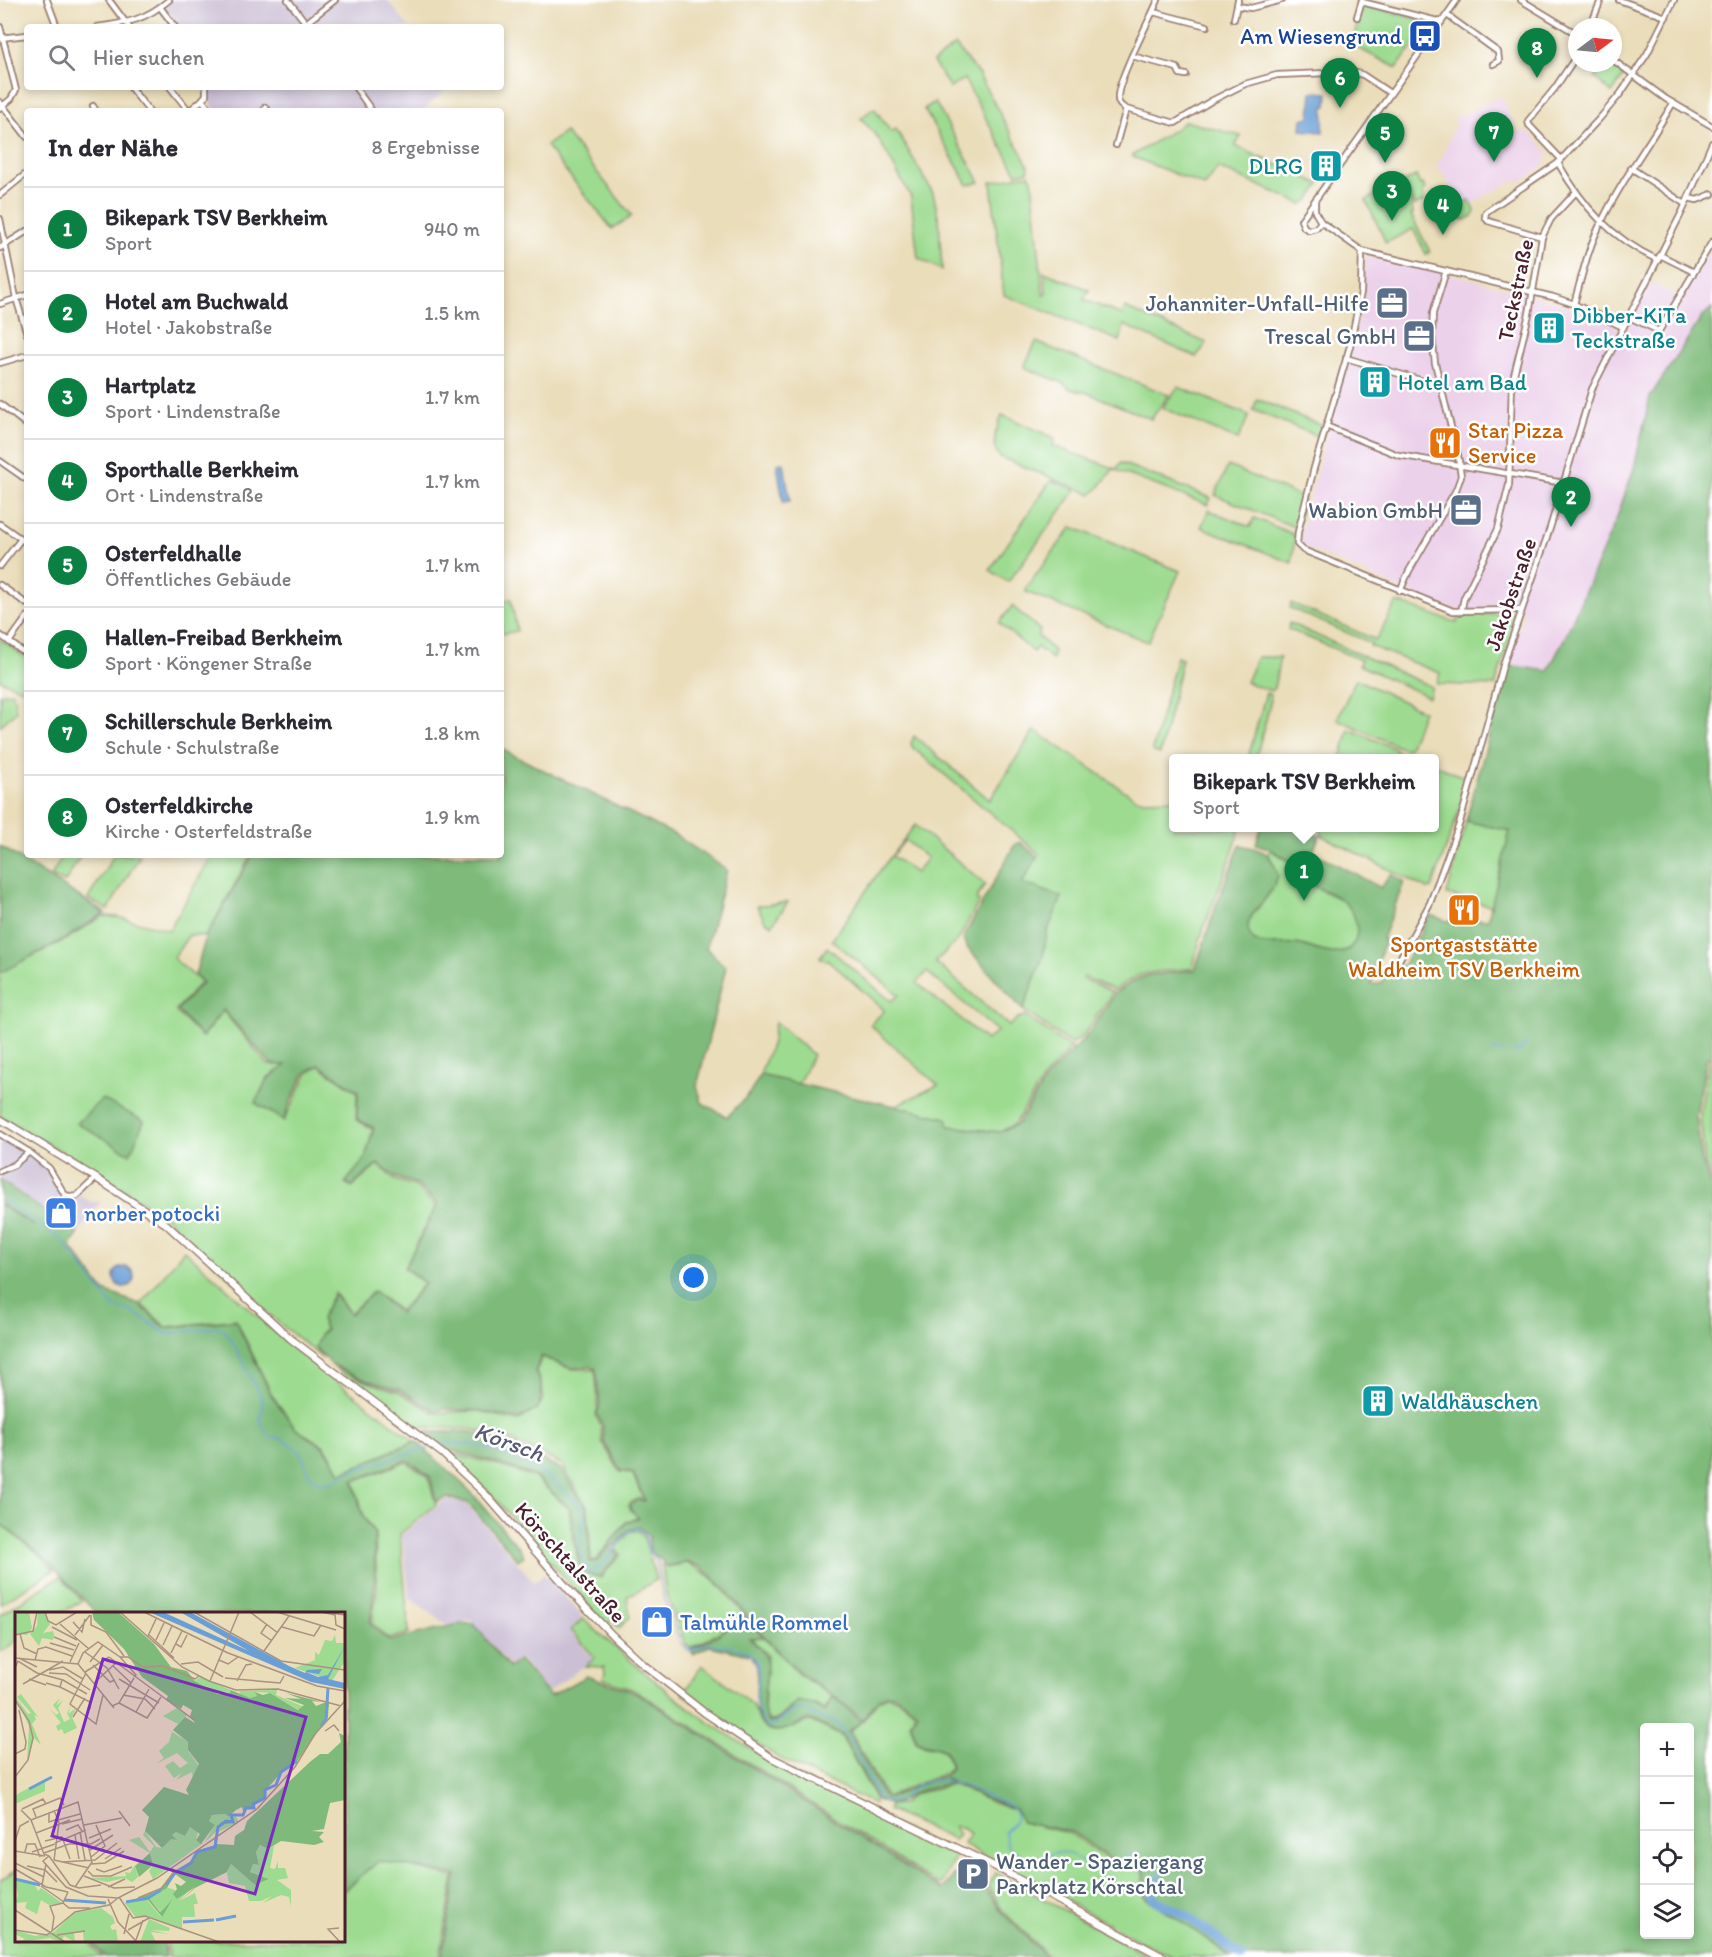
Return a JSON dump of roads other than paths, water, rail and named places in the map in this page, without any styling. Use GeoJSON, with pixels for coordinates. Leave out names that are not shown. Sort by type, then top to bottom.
{"type":"FeatureCollection","features":[{"type":"Feature","properties":{"kind":"main road","name":"Körschtalstraße"},"geometry":{"type":"LineString","coordinates":[[0,1119],[166,1224],[291,1339],[443,1454],[486,1495],[612,1635],[644,1665],[722,1725],[772,1758],[996,1867],[1163,1957]]}},
{"type":"Feature","properties":{"kind":"street"},"geometry":{"type":"LineString","coordinates":[[47,0],[56,24]]}},
{"type":"Feature","properties":{"kind":"street"},"geometry":{"type":"LineString","coordinates":[[109,0],[127,24]]}},
{"type":"Feature","properties":{"kind":"street"},"geometry":{"type":"LineString","coordinates":[[130,24],[160,8],[168,0]]}},
{"type":"Feature","properties":{"kind":"street"},"geometry":{"type":"LineString","coordinates":[[288,0],[306,24]]}},
{"type":"Feature","properties":{"kind":"street"},"geometry":{"type":"LineString","coordinates":[[308,24],[335,0]]}},
{"type":"Feature","properties":{"kind":"street"},"geometry":{"type":"LineString","coordinates":[[1158,0],[1122,81],[1118,100],[1126,109],[1175,123],[1211,100],[1251,82],[1296,74],[1353,72],[1363,75],[1390,93]]}},
{"type":"Feature","properties":{"kind":"street"},"geometry":{"type":"LineString","coordinates":[[1234,19],[1238,3],[1251,8],[1282,0]]}},
{"type":"Feature","properties":{"kind":"street"},"geometry":{"type":"LineString","coordinates":[[1321,222],[1316,228],[1309,230],[1302,224],[1302,216],[1315,201],[1457,0]]}},
{"type":"Feature","properties":{"kind":"street"},"geometry":{"type":"LineString","coordinates":[[1521,0],[1568,29]]}},
{"type":"Feature","properties":{"kind":"street"},"geometry":{"type":"LineString","coordinates":[[1594,18],[1601,0]]}},
{"type":"Feature","properties":{"kind":"street"},"geometry":{"type":"LineString","coordinates":[[1619,0],[1666,17]]}},
{"type":"Feature","properties":{"kind":"street"},"geometry":{"type":"LineString","coordinates":[[1542,237],[1490,222],[1486,219],[1485,213],[1559,161],[1600,118],[1634,75],[1654,42],[1674,0]]}},
{"type":"Feature","properties":{"kind":"street"},"geometry":{"type":"LineString","coordinates":[[1357,17],[1362,1],[1441,22]]}},
{"type":"Feature","properties":{"kind":"street"},"geometry":{"type":"LineString","coordinates":[[160,8],[173,24]]}},
{"type":"Feature","properties":{"kind":"street"},"geometry":{"type":"LineString","coordinates":[[1153,12],[1207,26]]}},
{"type":"Feature","properties":{"kind":"street"},"geometry":{"type":"LineString","coordinates":[[1447,15],[1498,52],[1500,60],[1493,64]]}},
{"type":"Feature","properties":{"kind":"street"},"geometry":{"type":"LineString","coordinates":[[0,27],[16,90],[1,106],[24,133]]}},
{"type":"Feature","properties":{"kind":"street"},"geometry":{"type":"LineString","coordinates":[[2,37],[24,35]]}},
{"type":"Feature","properties":{"kind":"street"},"geometry":{"type":"LineString","coordinates":[[1132,56],[1176,68],[1180,74],[1186,75]]}},
{"type":"Feature","properties":{"kind":"street"},"geometry":{"type":"LineString","coordinates":[[1622,66],[1673,103],[1712,126]]}},
{"type":"Feature","properties":{"kind":"street"},"geometry":{"type":"LineString","coordinates":[[1568,69],[1529,119],[1529,125],[1559,161],[1576,192],[1601,222],[1625,243],[1694,272]]}},
{"type":"Feature","properties":{"kind":"street"},"geometry":{"type":"LineString","coordinates":[[132,90],[147,108]]}},
{"type":"Feature","properties":{"kind":"street"},"geometry":{"type":"LineString","coordinates":[[172,90],[187,108]]}},
{"type":"Feature","properties":{"kind":"street"},"geometry":{"type":"LineString","coordinates":[[193,108],[206,95],[206,90]]}},
{"type":"Feature","properties":{"kind":"street"},"geometry":{"type":"LineString","coordinates":[[357,90],[370,108]]}},
{"type":"Feature","properties":{"kind":"street"},"geometry":{"type":"LineString","coordinates":[[202,100],[209,108]]}},
{"type":"Feature","properties":{"kind":"street"},"geometry":{"type":"LineString","coordinates":[[1574,304],[1588,252],[1601,222],[1631,168],[1673,103]]}},
{"type":"Feature","properties":{"kind":"street"},"geometry":{"type":"LineString","coordinates":[[1116,145],[1126,109]]}},
{"type":"Feature","properties":{"kind":"street","name":"Jakobstraße"},"geometry":{"type":"LineString","coordinates":[[1398,962],[1432,898],[1458,828],[1501,672],[1547,537],[1594,384],[1687,201],[1712,143]]}},
{"type":"Feature","properties":{"kind":"street"},"geometry":{"type":"LineString","coordinates":[[1631,168],[1687,201],[1695,201],[1712,194]]}},
{"type":"Feature","properties":{"kind":"street"},"geometry":{"type":"LineString","coordinates":[[0,195],[24,175]]}},
{"type":"Feature","properties":{"kind":"street","name":"Teckstraße"},"geometry":{"type":"LineString","coordinates":[[1461,612],[1464,598],[1496,534],[1503,512],[1510,474],[1512,383],[1533,292],[1542,237],[1551,219],[1576,192]]}},
{"type":"Feature","properties":{"kind":"street"},"geometry":{"type":"LineString","coordinates":[[1315,201],[1315,212],[1321,222],[1362,251],[1533,292],[1574,304],[1623,327]]}},
{"type":"Feature","properties":{"kind":"street"},"geometry":{"type":"LineString","coordinates":[[0,219],[16,298],[24,324]]}},
{"type":"Feature","properties":{"kind":"street"},"geometry":{"type":"LineString","coordinates":[[0,248],[24,233]]}},
{"type":"Feature","properties":{"kind":"street"},"geometry":{"type":"LineString","coordinates":[[1629,317],[1658,332],[1712,242]]}},
{"type":"Feature","properties":{"kind":"street"},"geometry":{"type":"LineString","coordinates":[[1362,251],[1361,292],[1346,358],[1298,532],[1297,544],[1303,550],[1448,610],[1461,612],[1521,610]]}},
{"type":"Feature","properties":{"kind":"street"},"geometry":{"type":"LineString","coordinates":[[1400,591],[1407,574],[1456,490],[1461,476],[1435,363],[1431,329],[1434,307],[1446,270]]}},
{"type":"Feature","properties":{"kind":"street"},"geometry":{"type":"LineString","coordinates":[[0,304],[24,296]]}},
{"type":"Feature","properties":{"kind":"street"},"geometry":{"type":"LineString","coordinates":[[0,363],[24,356]]}},
{"type":"Feature","properties":{"kind":"street"},"geometry":{"type":"LineString","coordinates":[[1346,358],[1433,384],[1440,383]]}},
{"type":"Feature","properties":{"kind":"street"},"geometry":{"type":"LineString","coordinates":[[0,404],[24,423]]}},
{"type":"Feature","properties":{"kind":"street"},"geometry":{"type":"LineString","coordinates":[[1326,426],[1398,455],[1564,483]]}},
{"type":"Feature","properties":{"kind":"street"},"geometry":{"type":"LineString","coordinates":[[0,461],[24,478]]}},
{"type":"Feature","properties":{"kind":"street"},"geometry":{"type":"LineString","coordinates":[[0,524],[24,541]]}},
{"type":"Feature","properties":{"kind":"street"},"geometry":{"type":"LineString","coordinates":[[0,566],[21,539]]}},
{"type":"Feature","properties":{"kind":"street"},"geometry":{"type":"LineString","coordinates":[[0,585],[24,602]]}},
{"type":"Feature","properties":{"kind":"street"},"geometry":{"type":"LineString","coordinates":[[9,642],[24,621]]}},
{"type":"Feature","properties":{"kind":"street"},"geometry":{"type":"LineString","coordinates":[[0,635],[24,652]]}},
{"type":"Feature","properties":{"kind":"street"},"geometry":{"type":"LineString","coordinates":[[0,1134],[49,1168],[65,1195],[77,1196],[96,1178]]}},
{"type":"Feature","properties":{"kind":"street"},"geometry":{"type":"LineString","coordinates":[[0,1170],[14,1165],[29,1152]]}},
{"type":"Feature","properties":{"kind":"water"},"geometry":{"type":"Polygon","coordinates":[[[1312,92],[1328,93],[1327,106],[1324,106],[1323,132],[1301,130],[1302,119],[1310,117],[1312,92]]]}},
{"type":"Feature","properties":{"kind":"water"},"geometry":{"type":"Polygon","coordinates":[[[784,463],[790,501],[783,502],[777,464],[784,463]]]}},
{"type":"Feature","properties":{"kind":"water"},"geometry":{"type":"Polygon","coordinates":[[[124,1267],[131,1270],[134,1277],[131,1284],[124,1287],[117,1284],[114,1277],[117,1270],[124,1267]]]}},
{"type":"Feature","properties":{"kind":"waterway"},"geometry":{"type":"LineString","coordinates":[[1511,1052],[1521,1051],[1526,1043]]}},
{"type":"Feature","properties":{"kind":"waterway"},"geometry":{"type":"LineString","coordinates":[[1495,1050],[1504,1052]]}},
{"type":"Feature","properties":{"kind":"waterway","name":"Körsch"},"geometry":{"type":"LineString","coordinates":[[0,1198],[61,1239],[114,1308],[131,1311],[167,1334],[219,1327],[228,1334],[261,1397],[263,1407],[260,1420],[269,1436],[283,1439],[300,1452],[310,1476],[318,1482],[330,1483],[353,1470],[431,1447]]}},
{"type":"Feature","properties":{"kind":"waterway","name":"Körsch"},"geometry":{"type":"LineString","coordinates":[[435,1446],[452,1444],[487,1448],[523,1462],[554,1482],[583,1510],[580,1548],[584,1563],[590,1572],[603,1564],[624,1537],[638,1528],[646,1536],[649,1552],[657,1560],[663,1596],[680,1642],[689,1651],[705,1645],[717,1645],[746,1652],[755,1659],[758,1669],[757,1704],[760,1716],[769,1727],[800,1709],[836,1722],[850,1740],[878,1797],[883,1802],[900,1801],[913,1789],[926,1783],[940,1781],[954,1783],[1011,1806],[1016,1815],[1015,1821],[1005,1832],[1008,1847],[1030,1861],[1054,1853],[1070,1854],[1083,1863],[1102,1864],[1134,1855],[1156,1863],[1161,1872],[1158,1880]]}},
{"type":"Feature","properties":{"kind":"waterway","name":"Körsch"},"geometry":{"type":"LineString","coordinates":[[1158,1880],[1152,1893],[1157,1901],[1187,1916],[1242,1957]]}},
{"type":"Feature","properties":{"kind":"place","name":"Am Wiesengrund"},"geometry":{"type":"Point","coordinates":[1425,36]}},
{"type":"Feature","properties":{"kind":"place","name":"Osterfeldkirche"},"geometry":{"type":"Point","coordinates":[1537,78]}},
{"type":"Feature","properties":{"kind":"place","name":"Hallen-Freibad Berkheim"},"geometry":{"type":"Point","coordinates":[1340,108]}},
{"type":"Feature","properties":{"kind":"place","name":"Schillerschule Berkheim"},"geometry":{"type":"Point","coordinates":[1494,162]}},
{"type":"Feature","properties":{"kind":"place","name":"Osterfeldhalle"},"geometry":{"type":"Point","coordinates":[1385,163]}},
{"type":"Feature","properties":{"kind":"place","name":"DLRG"},"geometry":{"type":"Point","coordinates":[1326,166]}},
{"type":"Feature","properties":{"kind":"place","name":"Hartplatz"},"geometry":{"type":"Point","coordinates":[1392,221]}},
{"type":"Feature","properties":{"kind":"place","name":"Sporthalle Berkheim"},"geometry":{"type":"Point","coordinates":[1443,235]}},
{"type":"Feature","properties":{"kind":"place","name":"Johanniter-Unfall-Hilfe"},"geometry":{"type":"Point","coordinates":[1392,303]}},
{"type":"Feature","properties":{"kind":"place","name":"Dibber-KiTa Teckstraße"},"geometry":{"type":"Point","coordinates":[1549,328]}},
{"type":"Feature","properties":{"kind":"place","name":"Trescal GmbH"},"geometry":{"type":"Point","coordinates":[1419,336]}},
{"type":"Feature","properties":{"kind":"place","name":"Hotel am Bad"},"geometry":{"type":"Point","coordinates":[1375,382]}},
{"type":"Feature","properties":{"kind":"place","name":"Star Pizza Service"},"geometry":{"type":"Point","coordinates":[1445,443]}},
{"type":"Feature","properties":{"kind":"place","name":"Wabion GmbH"},"geometry":{"type":"Point","coordinates":[1466,510]}},
{"type":"Feature","properties":{"kind":"place","name":"Hotel am Buchwald"},"geometry":{"type":"Point","coordinates":[1571,527]}},
{"type":"Feature","properties":{"kind":"place","name":"Bikepark TSV Berkheim"},"geometry":{"type":"Point","coordinates":[1304,901]}},
{"type":"Feature","properties":{"kind":"place","name":"Sportgaststätte Waldheim TSV Berkheim"},"geometry":{"type":"Point","coordinates":[1464,910]}},
{"type":"Feature","properties":{"kind":"place","name":"norber potocki"},"geometry":{"type":"Point","coordinates":[61,1213]}},
{"type":"Feature","properties":{"kind":"place","name":"Waldhäuschen"},"geometry":{"type":"Point","coordinates":[1378,1401]}},
{"type":"Feature","properties":{"kind":"place","name":"Talmühle Rommel"},"geometry":{"type":"Point","coordinates":[657,1622]}},
{"type":"Feature","properties":{"kind":"place","name":"Wander - Spaziergang Parkplatz Körschtal"},"geometry":{"type":"Point","coordinates":[973,1874]}}]}
